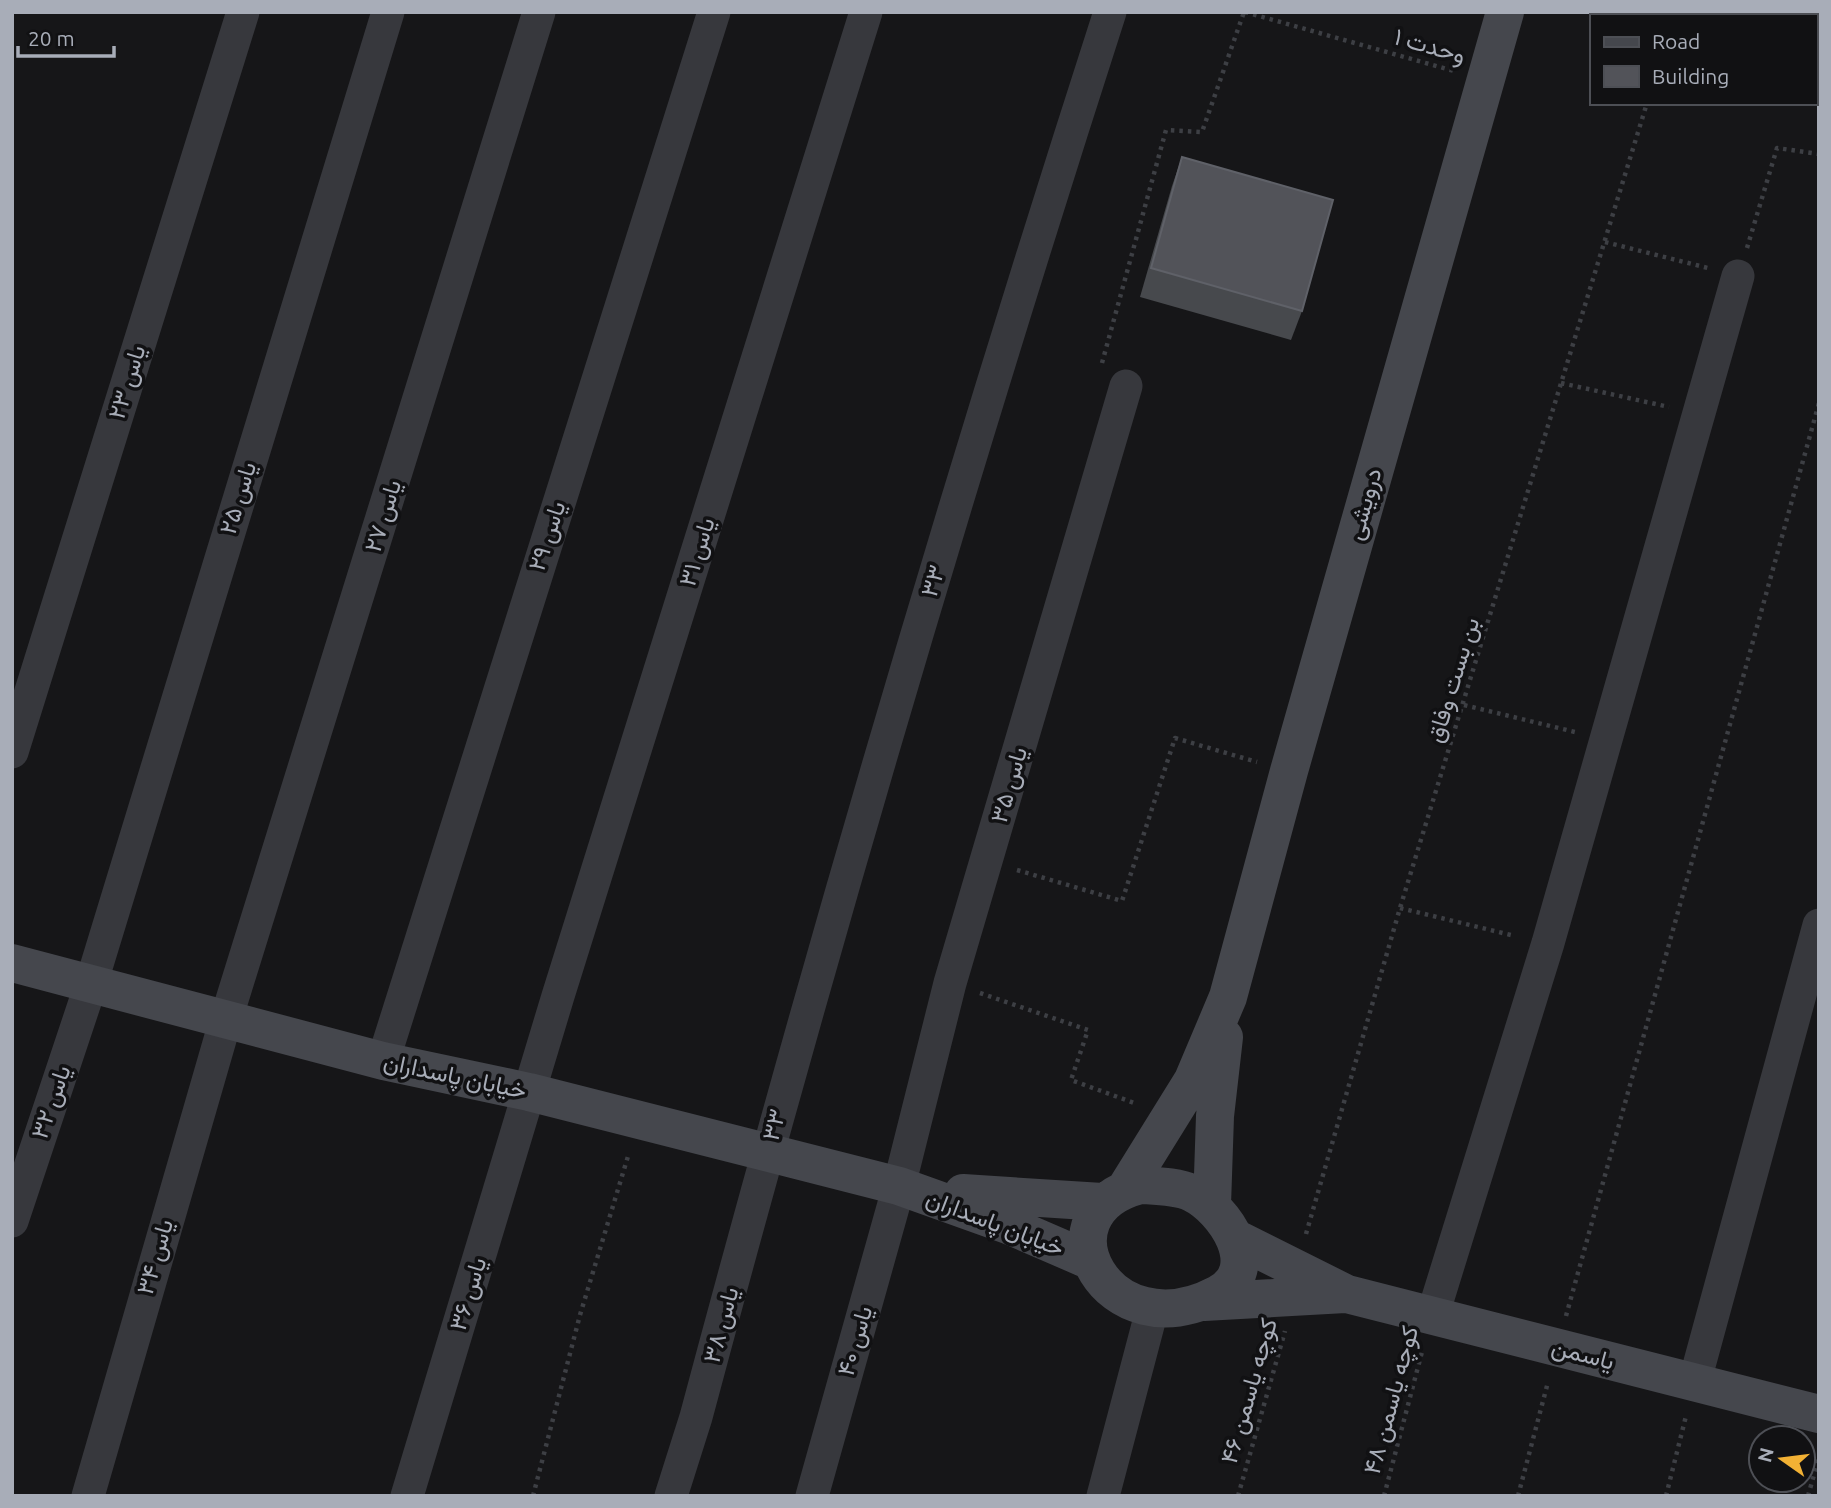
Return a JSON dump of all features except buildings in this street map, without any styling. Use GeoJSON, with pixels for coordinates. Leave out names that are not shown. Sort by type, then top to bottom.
{"type":"FeatureCollection","features":[{"type":"Feature","properties":{"kind":"street","name":"یاس ۲۳"},"geometry":{"type":"LineString","coordinates":[[12,752],[243,12]]}},
{"type":"Feature","properties":{"kind":"street","name":"یاس ۲۵"},"geometry":{"type":"LineString","coordinates":[[91,984],[388,12]]}},
{"type":"Feature","properties":{"kind":"street","name":"یاس ۲۷"},"geometry":{"type":"LineString","coordinates":[[226,1019],[539,12]]}},
{"type":"Feature","properties":{"kind":"street","name":"یاس ۲۹"},"geometry":{"type":"LineString","coordinates":[[383,1061],[714,12]]}},
{"type":"Feature","properties":{"kind":"street","name":"یاس ۳۱"},"geometry":{"type":"LineString","coordinates":[[529,1092],[866,12]]}},
{"type":"Feature","properties":{"kind":"street","name":"۳۳"},"geometry":{"type":"LineString","coordinates":[[767,1153],[828,929],[1038,235],[1110,12]]}},
{"type":"Feature","properties":{"kind":"street","name":"درویشی"},"geometry":{"type":"LineString","coordinates":[[1228,997],[1289,771],[1505,12]]}},
{"type":"Feature","properties":{"kind":"street"},"geometry":{"type":"LineString","coordinates":[[1433,1314],[1548,943],[1738,276]]}},
{"type":"Feature","properties":{"kind":"street","name":"یاس ۳۵"},"geometry":{"type":"LineString","coordinates":[[899,1186],[950,983],[1126,386]]}},
{"type":"Feature","properties":{"kind":"street"},"geometry":{"type":"LineString","coordinates":[[1695,1384],[1819,925]]}},
{"type":"Feature","properties":{"kind":"street","name":"خیابان پاسداران"},"geometry":{"type":"LineString","coordinates":[[12,963],[383,1061],[529,1092],[899,1186],[1008,1225],[1091,1261]]}},
{"type":"Feature","properties":{"kind":"street","name":"یاس ۳۲"},"geometry":{"type":"LineString","coordinates":[[12,1221],[91,984]]}},
{"type":"Feature","properties":{"kind":"street"},"geometry":{"type":"LineString","coordinates":[[1114,1195],[1140,1185],[1174,1188],[1191,1192],[1212,1205],[1235,1238],[1240,1260],[1234,1277],[1224,1291],[1204,1302],[1179,1310],[1152,1310],[1127,1301],[1105,1284],[1091,1261],[1088,1240],[1091,1219],[1114,1195],[1193,1080],[1228,997]]}},
{"type":"Feature","properties":{"kind":"street"},"geometry":{"type":"LineString","coordinates":[[1212,1205],[1215,1116],[1228,997]]}},
{"type":"Feature","properties":{"kind":"street","name":"یاس ۳۴"},"geometry":{"type":"LineString","coordinates":[[88,1496],[226,1019]]}},
{"type":"Feature","properties":{"kind":"street","name":"یاس ۳۶"},"geometry":{"type":"LineString","coordinates":[[407,1496],[529,1092]]}},
{"type":"Feature","properties":{"kind":"street","name":"یاس ۳۸"},"geometry":{"type":"LineString","coordinates":[[671,1496],[696,1417],[767,1153]]}},
{"type":"Feature","properties":{"kind":"street","name":"خیابان پاسداران"},"geometry":{"type":"LineString","coordinates":[[899,1186],[1008,1198],[1114,1195]]}},
{"type":"Feature","properties":{"kind":"street","name":"یاس ۴۰"},"geometry":{"type":"LineString","coordinates":[[812,1496],[899,1186]]}},
{"type":"Feature","properties":{"kind":"street","name":"یاسمن"},"geometry":{"type":"LineString","coordinates":[[1235,1238],[1295,1282],[1433,1314],[1819,1414]]}},
{"type":"Feature","properties":{"kind":"street","name":"یاسمن"},"geometry":{"type":"LineString","coordinates":[[1204,1302],[1295,1282]]}},
{"type":"Feature","properties":{"kind":"street"},"geometry":{"type":"LineString","coordinates":[[1103,1496],[1152,1310]]}},
{"type":"Feature","properties":{"kind":"path","name":"وحدت ۱"},"geometry":{"type":"LineString","coordinates":[[1245,12],[1485,80]]}},
{"type":"Feature","properties":{"kind":"path"},"geometry":{"type":"LineString","coordinates":[[1126,386],[1101,363],[1166,130],[1202,132],[1245,12]]}},
{"type":"Feature","properties":{"kind":"path","name":"بن بست وفاق"},"geometry":{"type":"LineString","coordinates":[[1295,1282],[1401,908],[1646,105]]}},
{"type":"Feature","properties":{"kind":"path"},"geometry":{"type":"LineString","coordinates":[[1605,242],[1738,276],[1777,148],[1819,154]]}},
{"type":"Feature","properties":{"kind":"path"},"geometry":{"type":"LineString","coordinates":[[1561,383],[1700,414]]}},
{"type":"Feature","properties":{"kind":"path"},"geometry":{"type":"LineString","coordinates":[[1518,1496],[1819,403]]}},
{"type":"Feature","properties":{"kind":"path"},"geometry":{"type":"LineString","coordinates":[[1464,705],[1606,740]]}},
{"type":"Feature","properties":{"kind":"path"},"geometry":{"type":"LineString","coordinates":[[986,861],[1122,901],[1175,738],[1289,771]]}},
{"type":"Feature","properties":{"kind":"path"},"geometry":{"type":"LineString","coordinates":[[1401,908],[1548,943]]}},
{"type":"Feature","properties":{"kind":"path"},"geometry":{"type":"LineString","coordinates":[[950,983],[1088,1030],[1071,1080],[1170,1117]]}},
{"type":"Feature","properties":{"kind":"path"},"geometry":{"type":"LineString","coordinates":[[533,1496],[580,1315],[638,1120]]}},
{"type":"Feature","properties":{"kind":"path","name":"کوچه یاسمن ۴۶"},"geometry":{"type":"LineString","coordinates":[[1238,1496],[1295,1282]]}},
{"type":"Feature","properties":{"kind":"path","name":"کوچه یاسمن ۴۸"},"geometry":{"type":"LineString","coordinates":[[1384,1496],[1433,1314]]}},
{"type":"Feature","properties":{"kind":"path"},"geometry":{"type":"LineString","coordinates":[[1665,1496],[1695,1384]]}},
{"type":"Feature","properties":{"kind":"path"},"geometry":{"type":"LineString","coordinates":[[1808,1496],[1819,1457]]}}]}
